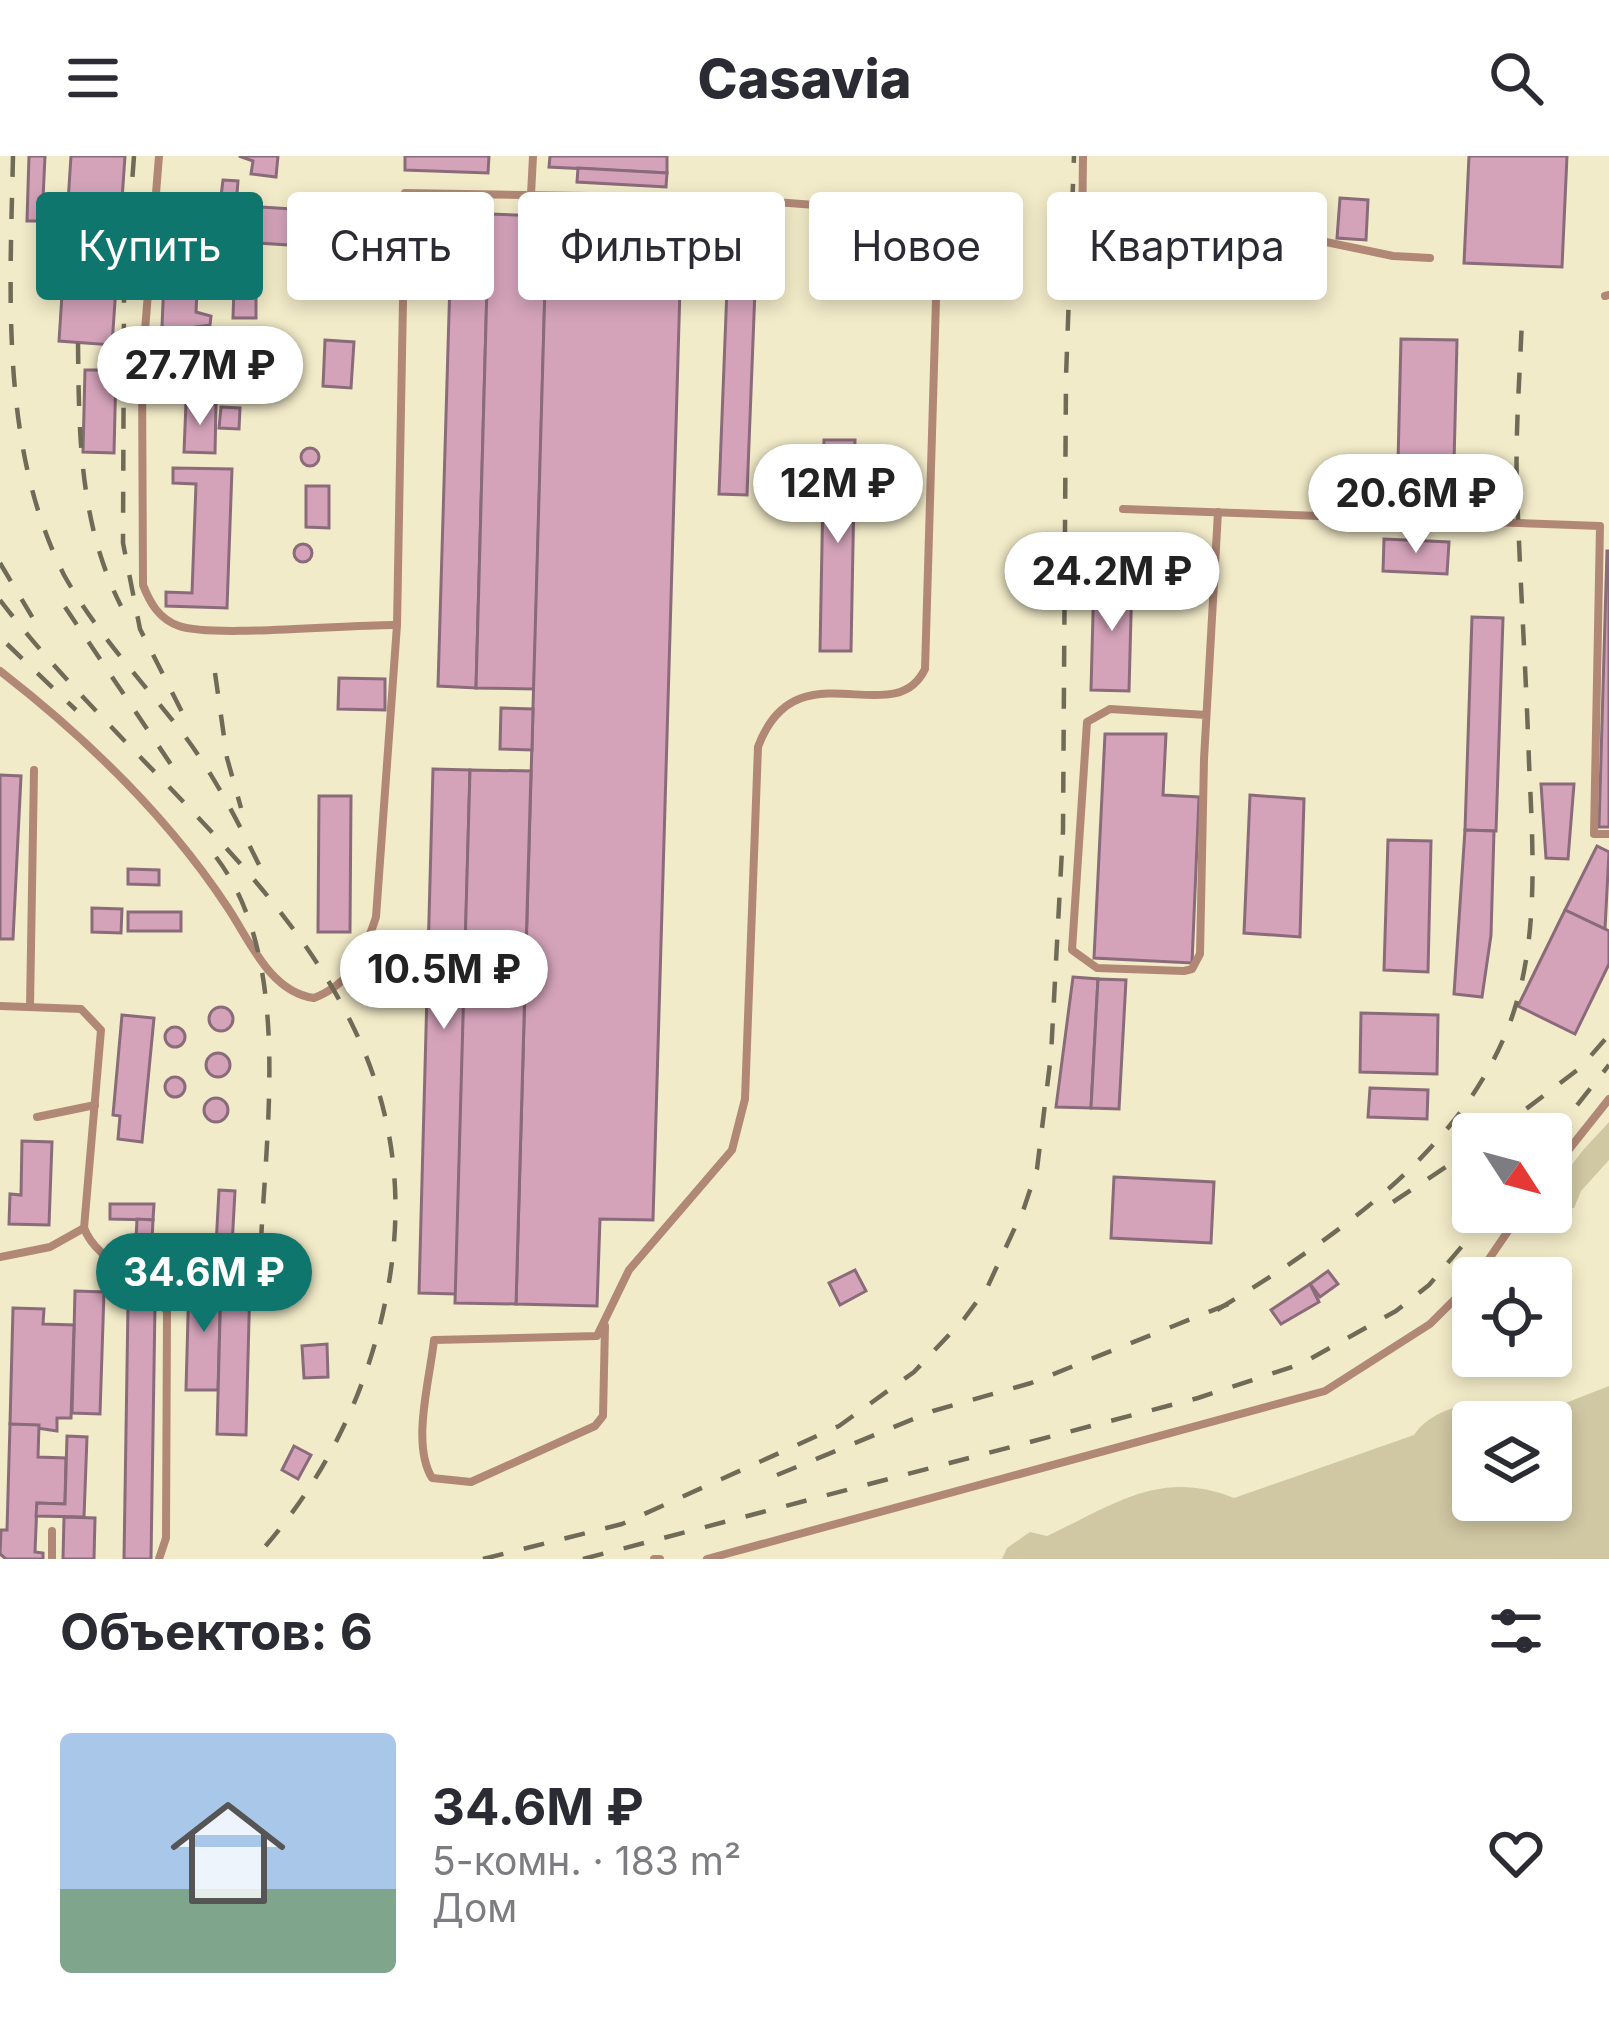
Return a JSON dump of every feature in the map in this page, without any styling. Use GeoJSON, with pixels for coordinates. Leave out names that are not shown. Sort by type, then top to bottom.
{"type":"FeatureCollection","features":[{"type":"Feature","properties":{"kind":"lane"},"geometry":{"type":"LineString","coordinates":[[159,156],[142,368],[143,585],[149,601],[168,620],[200,630],[397,625]]}},
{"type":"Feature","properties":{"kind":"lane"},"geometry":{"type":"LineString","coordinates":[[531,192],[533,156]]}},
{"type":"Feature","properties":{"kind":"lane"},"geometry":{"type":"LineString","coordinates":[[1083,156],[1083,192]]}},
{"type":"Feature","properties":{"kind":"lane"},"geometry":{"type":"LineString","coordinates":[[0,670],[74,733],[202,871],[266,967],[287,989],[314,998],[334,991],[352,972],[376,917],[397,625],[405,194],[518,195]]}},
{"type":"Feature","properties":{"kind":"lane"},"geometry":{"type":"LineString","coordinates":[[605,1326],[603,1416],[595,1426],[471,1481],[442,1483],[432,1478],[425,1467],[424,1429],[434,1340],[597,1336],[629,1270],[718,1172],[740,1128],[758,747],[767,723],[800,696],[898,693],[916,683],[925,669],[936,300],[928,264],[908,235],[878,214],[785,203]]}},
{"type":"Feature","properties":{"kind":"lane"},"geometry":{"type":"LineString","coordinates":[[1327,242],[1393,256],[1430,258]]}},
{"type":"Feature","properties":{"kind":"lane"},"geometry":{"type":"LineString","coordinates":[[1123,509],[1600,526],[1594,834],[1609,834]]}},
{"type":"Feature","properties":{"kind":"lane"},"geometry":{"type":"LineString","coordinates":[[1206,715],[1110,709],[1087,722],[1072,950],[1088,964],[1184,971],[1198,963],[1219,512]]}},
{"type":"Feature","properties":{"kind":"lane"},"geometry":{"type":"LineString","coordinates":[[31,1007],[34,770]]}},
{"type":"Feature","properties":{"kind":"lane"},"geometry":{"type":"LineString","coordinates":[[0,1006],[81,1010],[96,1020],[101,1041],[84,1228],[94,1247],[159,1294],[166,1312],[166,1538],[159,1559]]}},
{"type":"Feature","properties":{"kind":"lane"},"geometry":{"type":"LineString","coordinates":[[1572,1146],[1609,1099]]}},
{"type":"Feature","properties":{"kind":"lane"},"geometry":{"type":"LineString","coordinates":[[37,1117],[95,1105]]}},
{"type":"Feature","properties":{"kind":"lane"},"geometry":{"type":"LineString","coordinates":[[0,1256],[50,1246],[84,1228]]}},
{"type":"Feature","properties":{"kind":"lane"},"geometry":{"type":"LineString","coordinates":[[706,1559],[1304,1399],[1430,1324],[1452,1302]]}},
{"type":"Feature","properties":{"kind":"lane"},"geometry":{"type":"LineString","coordinates":[[52,1531],[52,1559]]}},
{"type":"Feature","properties":{"kind":"shaded area"},"geometry":{"type":"Polygon","coordinates":[[[1609,1122],[1609,1160],[1572,1208],[1572,1166],[1609,1122]]]}},
{"type":"Feature","properties":{"kind":"shaded area"},"geometry":{"type":"Polygon","coordinates":[[[1609,1386],[1609,1559],[1002,1559],[1007,1548],[1030,1532],[1047,1536],[1138,1494],[1183,1487],[1234,1498],[1414,1435],[1452,1409],[1452,1521],[1572,1521],[1571,1401],[1609,1386]]]}},
{"type":"Feature","properties":{"kind":"building"},"geometry":{"type":"Polygon","coordinates":[[[29,156],[45,156],[43,192],[36,192],[36,221],[27,221],[29,156]]]}},
{"type":"Feature","properties":{"kind":"building"},"geometry":{"type":"Polygon","coordinates":[[[71,156],[125,156],[123,192],[69,192],[71,156]]]}},
{"type":"Feature","properties":{"kind":"building"},"geometry":{"type":"Polygon","coordinates":[[[239,156],[278,156],[276,177],[251,174],[253,161],[239,156]]]}},
{"type":"Feature","properties":{"kind":"building"},"geometry":{"type":"Polygon","coordinates":[[[405,156],[489,156],[488,173],[405,170],[405,156]]]}},
{"type":"Feature","properties":{"kind":"building"},"geometry":{"type":"Polygon","coordinates":[[[550,156],[667,156],[667,173],[549,167],[550,156]]]}},
{"type":"Feature","properties":{"kind":"building"},"geometry":{"type":"Polygon","coordinates":[[[1469,156],[1567,156],[1562,267],[1464,263],[1469,156]]]}},
{"type":"Feature","properties":{"kind":"building"},"geometry":{"type":"Polygon","coordinates":[[[578,168],[667,173],[666,187],[577,182],[578,168]]]}},
{"type":"Feature","properties":{"kind":"building"},"geometry":{"type":"Polygon","coordinates":[[[223,180],[238,181],[237,192],[222,192],[223,180]]]}},
{"type":"Feature","properties":{"kind":"building"},"geometry":{"type":"Polygon","coordinates":[[[1340,198],[1368,200],[1366,240],[1337,238],[1340,198]]]}},
{"type":"Feature","properties":{"kind":"building"},"geometry":{"type":"Polygon","coordinates":[[[263,207],[287,209],[287,245],[263,243],[263,207]]]}},
{"type":"Feature","properties":{"kind":"building"},"geometry":{"type":"Polygon","coordinates":[[[494,214],[518,215],[518,300],[545,300],[534,689],[476,688],[487,300],[494,300],[494,214]]]}},
{"type":"Feature","properties":{"kind":"building"},"geometry":{"type":"Polygon","coordinates":[[[62,300],[115,300],[112,345],[59,341],[62,300]]]}},
{"type":"Feature","properties":{"kind":"building"},"geometry":{"type":"Polygon","coordinates":[[[163,300],[197,300],[196,312],[211,316],[210,325],[195,327],[194,351],[161,350],[163,300]]]}},
{"type":"Feature","properties":{"kind":"building"},"geometry":{"type":"Polygon","coordinates":[[[234,300],[256,300],[256,318],[233,318],[234,300]]]}},
{"type":"Feature","properties":{"kind":"building"},"geometry":{"type":"Polygon","coordinates":[[[449,300],[487,300],[476,688],[438,686],[449,300]]]}},
{"type":"Feature","properties":{"kind":"building"},"geometry":{"type":"Polygon","coordinates":[[[545,300],[680,300],[653,1220],[600,1219],[597,1306],[516,1304],[545,300]]]}},
{"type":"Feature","properties":{"kind":"building"},"geometry":{"type":"Polygon","coordinates":[[[727,300],[755,300],[747,495],[719,494],[727,300]]]}},
{"type":"Feature","properties":{"kind":"building"},"geometry":{"type":"Polygon","coordinates":[[[1401,339],[1457,340],[1453,504],[1397,503],[1401,339]]]}},
{"type":"Feature","properties":{"kind":"building"},"geometry":{"type":"Polygon","coordinates":[[[325,340],[354,342],[351,388],[323,386],[325,340]]]}},
{"type":"Feature","properties":{"kind":"building"},"geometry":{"type":"Polygon","coordinates":[[[85,370],[116,370],[114,453],[83,452],[85,370]]]}},
{"type":"Feature","properties":{"kind":"building"},"geometry":{"type":"Polygon","coordinates":[[[186,403],[216,404],[215,453],[184,452],[186,403]]]}},
{"type":"Feature","properties":{"kind":"building"},"geometry":{"type":"Polygon","coordinates":[[[221,407],[240,408],[239,429],[219,428],[221,407]]]}},
{"type":"Feature","properties":{"kind":"building"},"geometry":{"type":"Polygon","coordinates":[[[824,440],[855,440],[851,651],[820,651],[824,440]]]}},
{"type":"Feature","properties":{"kind":"building"},"geometry":{"type":"Polygon","coordinates":[[[310,448],[319,457],[310,466],[301,457],[310,448]]]}},
{"type":"Feature","properties":{"kind":"building"},"geometry":{"type":"Polygon","coordinates":[[[173,468],[232,469],[227,608],[166,606],[166,592],[192,593],[196,484],[173,483],[173,468]]]}},
{"type":"Feature","properties":{"kind":"building"},"geometry":{"type":"Polygon","coordinates":[[[306,486],[329,486],[329,528],[306,527],[306,486]]]}},
{"type":"Feature","properties":{"kind":"building"},"geometry":{"type":"Polygon","coordinates":[[[1384,539],[1449,542],[1447,574],[1383,571],[1384,539]]]}},
{"type":"Feature","properties":{"kind":"building"},"geometry":{"type":"Polygon","coordinates":[[[303,544],[312,553],[303,562],[294,553],[303,544]]]}},
{"type":"Feature","properties":{"kind":"building"},"geometry":{"type":"Polygon","coordinates":[[[1607,551],[1609,827],[1599,827],[1607,551]]]}},
{"type":"Feature","properties":{"kind":"building"},"geometry":{"type":"Polygon","coordinates":[[[1094,577],[1132,578],[1129,691],[1091,690],[1094,577]]]}},
{"type":"Feature","properties":{"kind":"building"},"geometry":{"type":"Polygon","coordinates":[[[1472,617],[1503,618],[1496,831],[1465,830],[1472,617]]]}},
{"type":"Feature","properties":{"kind":"building"},"geometry":{"type":"Polygon","coordinates":[[[339,678],[385,679],[385,710],[338,709],[339,678]]]}},
{"type":"Feature","properties":{"kind":"building"},"geometry":{"type":"Polygon","coordinates":[[[501,708],[533,709],[532,750],[500,749],[501,708]]]}},
{"type":"Feature","properties":{"kind":"building"},"geometry":{"type":"Polygon","coordinates":[[[1105,734],[1166,734],[1163,795],[1199,797],[1192,963],[1094,958],[1105,734]]]}},
{"type":"Feature","properties":{"kind":"building"},"geometry":{"type":"Polygon","coordinates":[[[433,769],[470,770],[456,1294],[419,1293],[433,769]]]}},
{"type":"Feature","properties":{"kind":"building"},"geometry":{"type":"Polygon","coordinates":[[[470,770],[531,771],[516,1304],[455,1303],[470,770]]]}},
{"type":"Feature","properties":{"kind":"building"},"geometry":{"type":"Polygon","coordinates":[[[0,775],[21,776],[13,939],[0,939],[0,775]]]}},
{"type":"Feature","properties":{"kind":"building"},"geometry":{"type":"Polygon","coordinates":[[[1541,784],[1574,784],[1568,859],[1546,858],[1541,784]]]}},
{"type":"Feature","properties":{"kind":"building"},"geometry":{"type":"Polygon","coordinates":[[[1250,795],[1304,799],[1300,937],[1244,933],[1250,795]]]}},
{"type":"Feature","properties":{"kind":"building"},"geometry":{"type":"Polygon","coordinates":[[[319,796],[351,796],[350,932],[318,932],[319,796]]]}},
{"type":"Feature","properties":{"kind":"building"},"geometry":{"type":"Polygon","coordinates":[[[1465,830],[1494,831],[1491,935],[1482,997],[1454,994],[1465,830]]]}},
{"type":"Feature","properties":{"kind":"building"},"geometry":{"type":"Polygon","coordinates":[[[1388,840],[1431,841],[1428,972],[1384,970],[1388,840]]]}},
{"type":"Feature","properties":{"kind":"building"},"geometry":{"type":"Polygon","coordinates":[[[1597,846],[1609,852],[1605,929],[1565,910],[1597,846]]]}},
{"type":"Feature","properties":{"kind":"building"},"geometry":{"type":"Polygon","coordinates":[[[128,869],[159,870],[159,885],[128,884],[128,869]]]}},
{"type":"Feature","properties":{"kind":"building"},"geometry":{"type":"Polygon","coordinates":[[[92,908],[122,909],[121,933],[92,932],[92,908]]]}},
{"type":"Feature","properties":{"kind":"building"},"geometry":{"type":"Polygon","coordinates":[[[1565,910],[1609,931],[1609,964],[1575,1034],[1518,1006],[1565,910]]]}},
{"type":"Feature","properties":{"kind":"building"},"geometry":{"type":"Polygon","coordinates":[[[128,912],[181,912],[181,931],[128,931],[128,912]]]}},
{"type":"Feature","properties":{"kind":"building"},"geometry":{"type":"Polygon","coordinates":[[[1073,977],[1098,979],[1091,1108],[1056,1107],[1073,977]]]}},
{"type":"Feature","properties":{"kind":"building"},"geometry":{"type":"Polygon","coordinates":[[[1098,979],[1126,980],[1119,1109],[1091,1108],[1098,979]]]}},
{"type":"Feature","properties":{"kind":"building"},"geometry":{"type":"Polygon","coordinates":[[[221,1007],[230,1010],[230,1028],[221,1031],[212,1028],[209,1019],[212,1010],[221,1007]]]}},
{"type":"Feature","properties":{"kind":"building"},"geometry":{"type":"Polygon","coordinates":[[[1361,1013],[1438,1015],[1437,1074],[1360,1072],[1361,1013]]]}},
{"type":"Feature","properties":{"kind":"building"},"geometry":{"type":"Polygon","coordinates":[[[122,1015],[154,1018],[142,1142],[118,1139],[120,1116],[113,1115],[122,1015]]]}},
{"type":"Feature","properties":{"kind":"building"},"geometry":{"type":"Polygon","coordinates":[[[175,1027],[185,1037],[175,1047],[165,1037],[175,1027]]]}},
{"type":"Feature","properties":{"kind":"building"},"geometry":{"type":"Polygon","coordinates":[[[218,1053],[227,1056],[227,1074],[218,1077],[209,1074],[206,1065],[209,1056],[218,1053]]]}},
{"type":"Feature","properties":{"kind":"building"},"geometry":{"type":"Polygon","coordinates":[[[175,1077],[185,1087],[175,1097],[165,1087],[175,1077]]]}},
{"type":"Feature","properties":{"kind":"building"},"geometry":{"type":"Polygon","coordinates":[[[1370,1088],[1428,1090],[1427,1119],[1368,1117],[1370,1088]]]}},
{"type":"Feature","properties":{"kind":"building"},"geometry":{"type":"Polygon","coordinates":[[[216,1098],[228,1110],[216,1122],[204,1110],[216,1098]]]}},
{"type":"Feature","properties":{"kind":"building"},"geometry":{"type":"Polygon","coordinates":[[[22,1141],[52,1142],[49,1225],[9,1224],[10,1194],[21,1195],[22,1141]]]}},
{"type":"Feature","properties":{"kind":"building"},"geometry":{"type":"Polygon","coordinates":[[[1114,1177],[1214,1182],[1211,1243],[1111,1238],[1114,1177]]]}},
{"type":"Feature","properties":{"kind":"building"},"geometry":{"type":"Polygon","coordinates":[[[219,1190],[235,1191],[232,1246],[216,1246],[219,1190]]]}},
{"type":"Feature","properties":{"kind":"building"},"geometry":{"type":"Polygon","coordinates":[[[110,1204],[154,1204],[153,1220],[110,1219],[110,1204]]]}},
{"type":"Feature","properties":{"kind":"building"},"geometry":{"type":"Polygon","coordinates":[[[137,1219],[153,1220],[151,1261],[135,1260],[137,1219]]]}},
{"type":"Feature","properties":{"kind":"building"},"geometry":{"type":"Polygon","coordinates":[[[855,1270],[866,1291],[840,1305],[829,1283],[855,1270]]]}},
{"type":"Feature","properties":{"kind":"building"},"geometry":{"type":"Polygon","coordinates":[[[1328,1271],[1338,1284],[1320,1297],[1310,1284],[1328,1271]]]}},
{"type":"Feature","properties":{"kind":"building"},"geometry":{"type":"Polygon","coordinates":[[[189,1280],[221,1280],[218,1390],[186,1390],[189,1280]]]}},
{"type":"Feature","properties":{"kind":"building"},"geometry":{"type":"Polygon","coordinates":[[[221,1280],[250,1281],[246,1435],[217,1434],[221,1280]]]}},
{"type":"Feature","properties":{"kind":"building"},"geometry":{"type":"Polygon","coordinates":[[[1310,1284],[1319,1302],[1281,1324],[1271,1310],[1310,1284]]]}},
{"type":"Feature","properties":{"kind":"building"},"geometry":{"type":"Polygon","coordinates":[[[75,1291],[104,1292],[100,1414],[72,1413],[75,1291]]]}},
{"type":"Feature","properties":{"kind":"building"},"geometry":{"type":"Polygon","coordinates":[[[128,1305],[155,1305],[151,1559],[124,1559],[128,1305]]]}},
{"type":"Feature","properties":{"kind":"building"},"geometry":{"type":"Polygon","coordinates":[[[13,1308],[44,1309],[43,1324],[74,1325],[71,1418],[57,1418],[57,1431],[10,1424],[13,1308]]]}},
{"type":"Feature","properties":{"kind":"building"},"geometry":{"type":"Polygon","coordinates":[[[327,1344],[328,1377],[304,1378],[302,1346],[327,1344]]]}},
{"type":"Feature","properties":{"kind":"building"},"geometry":{"type":"Polygon","coordinates":[[[10,1424],[39,1425],[38,1457],[66,1458],[65,1504],[37,1503],[35,1552],[43,1553],[43,1559],[6,1559],[0,1554],[1,1530],[7,1530],[10,1424]]]}},
{"type":"Feature","properties":{"kind":"building"},"geometry":{"type":"Polygon","coordinates":[[[67,1436],[87,1437],[84,1517],[36,1516],[37,1503],[65,1504],[67,1436]]]}},
{"type":"Feature","properties":{"kind":"building"},"geometry":{"type":"Polygon","coordinates":[[[294,1446],[311,1455],[298,1479],[282,1470],[294,1446]]]}},
{"type":"Feature","properties":{"kind":"building"},"geometry":{"type":"Polygon","coordinates":[[[64,1517],[95,1518],[94,1559],[63,1559],[64,1517]]]}},
{"type":"Feature","properties":{"kind":"railway"},"geometry":{"type":"LineString","coordinates":[[13,156],[13,370],[29,476],[43,526],[77,597],[196,752],[265,877]]}},
{"type":"Feature","properties":{"kind":"railway"},"geometry":{"type":"LineString","coordinates":[[134,156],[124,294],[123,543],[140,629],[188,724]]}},
{"type":"Feature","properties":{"kind":"railway"},"geometry":{"type":"LineString","coordinates":[[483,1559],[622,1524],[839,1426],[914,1372],[964,1319],[987,1288],[1024,1208],[1037,1169],[1051,1055],[1063,831],[1066,377],[1074,156]]}},
{"type":"Feature","properties":{"kind":"railway"},"geometry":{"type":"LineString","coordinates":[[1217,1310],[1341,1227],[1418,1161],[1480,1084],[1515,1007],[1529,938],[1533,867],[1517,469],[1522,317]]}},
{"type":"Feature","properties":{"kind":"railway"},"geometry":{"type":"LineString","coordinates":[[78,343],[81,444],[89,510],[121,606]]}},
{"type":"Feature","properties":{"kind":"railway"},"geometry":{"type":"LineString","coordinates":[[0,563],[34,620]]}},
{"type":"Feature","properties":{"kind":"railway"},"geometry":{"type":"LineString","coordinates":[[0,600],[278,909],[335,992],[375,1082],[395,1181],[387,1293],[379,1330],[355,1401],[321,1468],[254,1559]]}},
{"type":"Feature","properties":{"kind":"railway"},"geometry":{"type":"LineString","coordinates":[[65,607],[172,766]]}},
{"type":"Feature","properties":{"kind":"railway"},"geometry":{"type":"LineString","coordinates":[[7,644],[76,710]]}},
{"type":"Feature","properties":{"kind":"railway"},"geometry":{"type":"LineString","coordinates":[[215,673],[227,758],[241,808]]}},
{"type":"Feature","properties":{"kind":"railway"},"geometry":{"type":"LineString","coordinates":[[216,857],[242,903],[259,954],[267,1010],[268,1129],[259,1300]]}},
{"type":"Feature","properties":{"kind":"railway"},"geometry":{"type":"LineString","coordinates":[[1521,1113],[1580,1068],[1609,1035]]}},
{"type":"Feature","properties":{"kind":"railway"},"geometry":{"type":"LineString","coordinates":[[1571,1113],[1609,1065]]}},
{"type":"Feature","properties":{"kind":"railway"},"geometry":{"type":"LineString","coordinates":[[1393,1202],[1452,1163]]}},
{"type":"Feature","properties":{"kind":"railway"},"geometry":{"type":"LineString","coordinates":[[583,1559],[1198,1398],[1301,1364],[1396,1311],[1429,1285],[1473,1233]]}},
{"type":"Feature","properties":{"kind":"railway"},"geometry":{"type":"LineString","coordinates":[[777,1475],[933,1411],[1031,1383],[1231,1303]]}}]}
